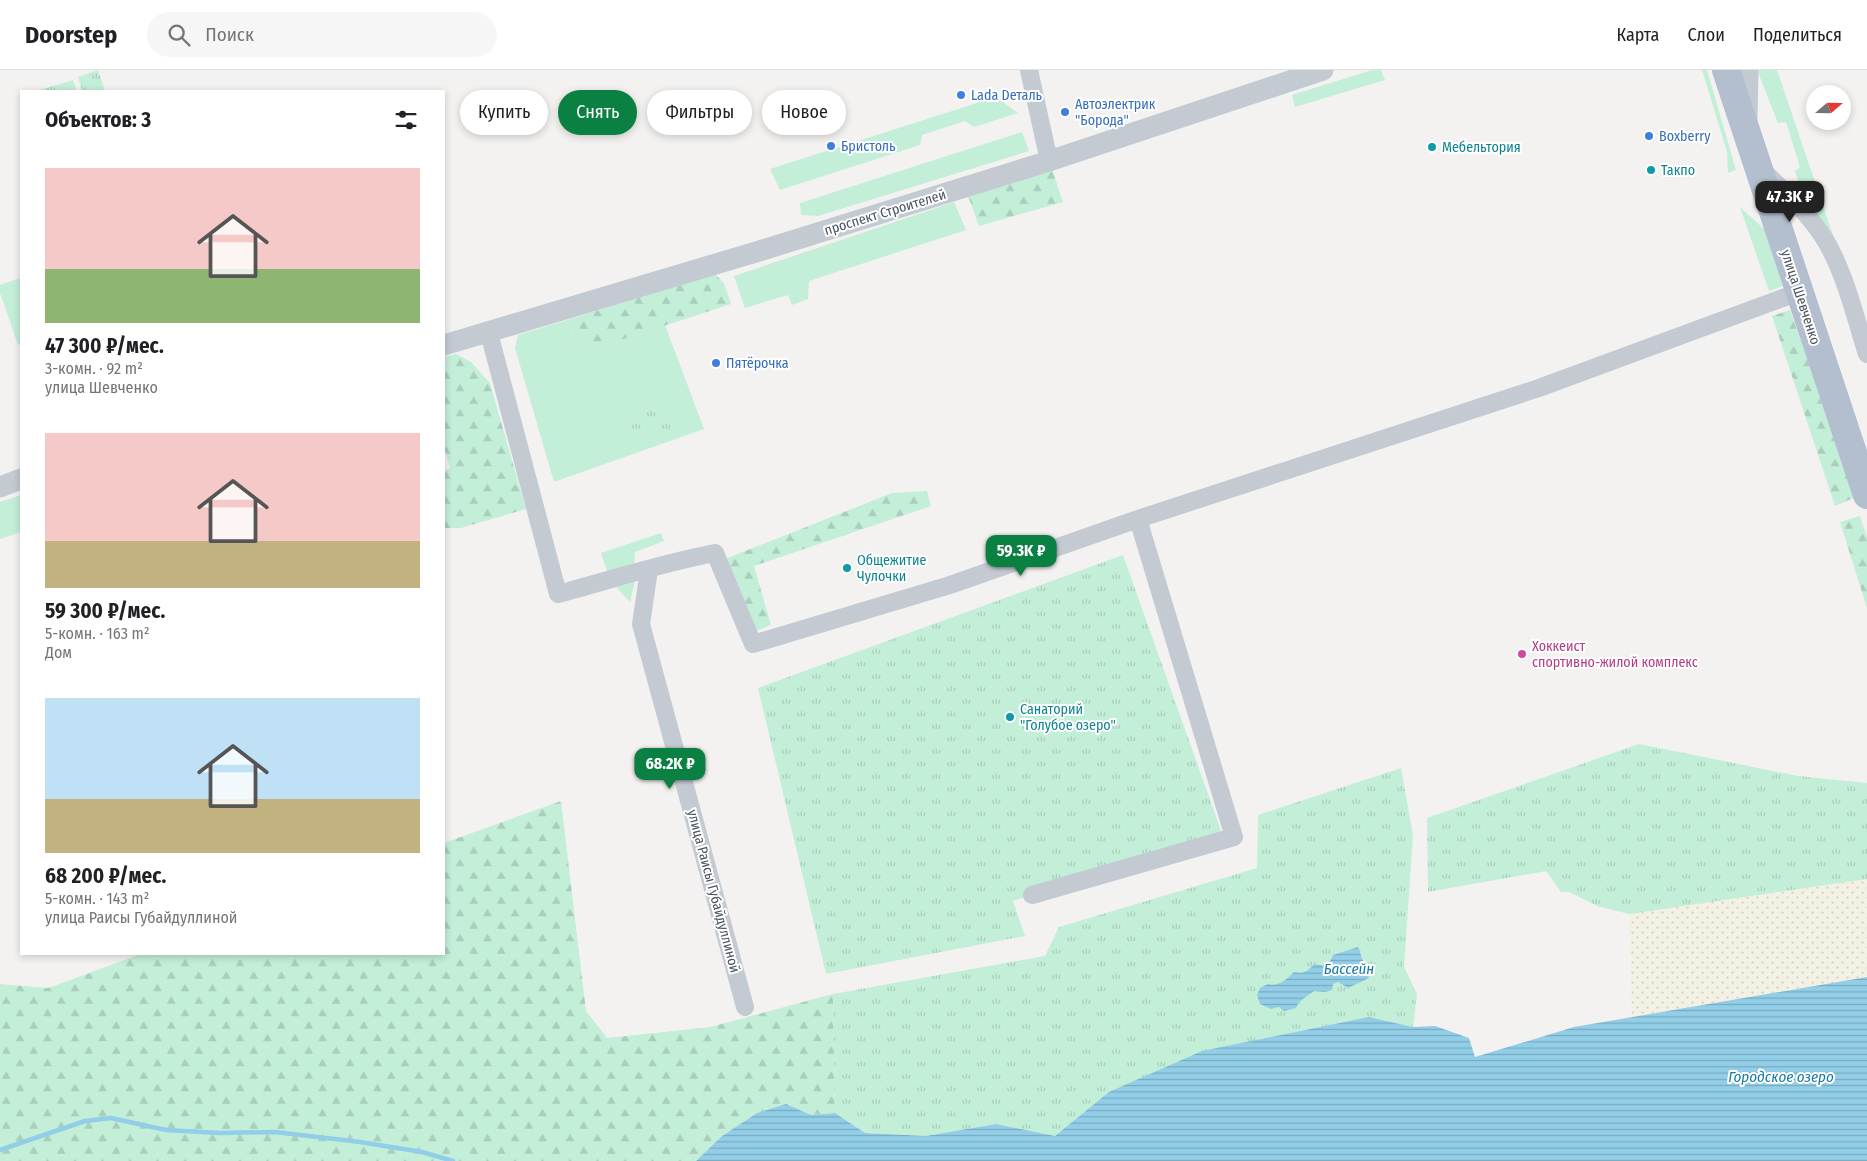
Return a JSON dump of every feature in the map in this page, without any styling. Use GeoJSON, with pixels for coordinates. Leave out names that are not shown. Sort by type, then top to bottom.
{"type":"FeatureCollection","features":[{"type":"Feature","properties":{"kind":"main road","name":"улица Шевченко"},"geometry":{"type":"LineString","coordinates":[[1726,70],[1867,495]]}},
{"type":"Feature","properties":{"kind":"street"},"geometry":{"type":"LineString","coordinates":[[1029,70],[1049,161]]}},
{"type":"Feature","properties":{"kind":"street","name":"проспект Строителей"},"geometry":{"type":"LineString","coordinates":[[445,345],[489,333],[1049,161],[1323,70]]}},
{"type":"Feature","properties":{"kind":"street"},"geometry":{"type":"LineString","coordinates":[[1747,129],[1748,70]]}},
{"type":"Feature","properties":{"kind":"street"},"geometry":{"type":"LineString","coordinates":[[1758,166],[1787,194],[1822,235],[1838,269],[1867,354]]}},
{"type":"Feature","properties":{"kind":"street"},"geometry":{"type":"LineString","coordinates":[[489,333],[558,594],[649,570],[674,561],[715,553],[752,644],[950,585],[1138,518],[1539,388],[1799,292]]}},
{"type":"Feature","properties":{"kind":"street"},"geometry":{"type":"LineString","coordinates":[[0,487],[20,479]]}},
{"type":"Feature","properties":{"kind":"street"},"geometry":{"type":"LineString","coordinates":[[1032,896],[1234,836],[1138,518]]}},
{"type":"Feature","properties":{"kind":"street","name":"улица Раисы Губайдуллиной"},"geometry":{"type":"LineString","coordinates":[[649,570],[642,624],[745,1007]]}},
{"type":"Feature","properties":{"kind":"green space"},"geometry":{"type":"Polygon","coordinates":[[[98,70],[105,90],[82,90],[78,77],[98,70]]]}},
{"type":"Feature","properties":{"kind":"green space"},"geometry":{"type":"Polygon","coordinates":[[[1372,70],[1381,70],[1385,80],[1295,107],[1292,95],[1372,70]]]}},
{"type":"Feature","properties":{"kind":"green space"},"geometry":{"type":"Polygon","coordinates":[[[1702,70],[1707,70],[1736,170],[1728,173],[1727,152],[1702,70]]]}},
{"type":"Feature","properties":{"kind":"green space"},"geometry":{"type":"Polygon","coordinates":[[[1757,70],[1777,70],[1835,241],[1804,198],[1795,171],[1800,167],[1786,122],[1778,123],[1757,70]]]}},
{"type":"Feature","properties":{"kind":"green space"},"geometry":{"type":"Polygon","coordinates":[[[73,80],[77,90],[39,90],[73,80]]]}},
{"type":"Feature","properties":{"kind":"green space"},"geometry":{"type":"Polygon","coordinates":[[[996,97],[1018,113],[974,127],[965,121],[922,135],[920,145],[780,190],[770,169],[996,97]]]}},
{"type":"Feature","properties":{"kind":"green space"},"geometry":{"type":"Polygon","coordinates":[[[1022,132],[1029,151],[818,216],[801,215],[800,203],[1022,132]]]}},
{"type":"Feature","properties":{"kind":"green space"},"geometry":{"type":"Polygon","coordinates":[[[1052,169],[1063,202],[979,226],[968,196],[1052,169]]]}},
{"type":"Feature","properties":{"kind":"green space"},"geometry":{"type":"Polygon","coordinates":[[[954,202],[966,230],[809,281],[808,299],[792,305],[788,295],[745,308],[734,276],[954,202]]]}},
{"type":"Feature","properties":{"kind":"green space"},"geometry":{"type":"Polygon","coordinates":[[[1740,207],[1765,230],[1783,286],[1769,291],[1740,207]]]}},
{"type":"Feature","properties":{"kind":"green space"},"geometry":{"type":"Polygon","coordinates":[[[715,274],[724,283],[731,304],[596,348],[577,344],[567,320],[715,274]]]}},
{"type":"Feature","properties":{"kind":"green space"},"geometry":{"type":"Polygon","coordinates":[[[20,278],[20,344],[18,345],[0,293],[0,285],[20,278]]]}},
{"type":"Feature","properties":{"kind":"green space"},"geometry":{"type":"Polygon","coordinates":[[[1790,310],[1856,497],[1835,506],[1772,316],[1790,310]]]}},
{"type":"Feature","properties":{"kind":"green space"},"geometry":{"type":"Polygon","coordinates":[[[567,320],[577,344],[596,348],[665,325],[704,429],[554,482],[515,348],[518,335],[567,320]]]}},
{"type":"Feature","properties":{"kind":"green space"},"geometry":{"type":"Polygon","coordinates":[[[456,354],[471,362],[490,383],[526,509],[461,528],[445,528],[445,470],[450,468],[445,450],[445,357],[456,354]]]}},
{"type":"Feature","properties":{"kind":"green space"},"geometry":{"type":"Polygon","coordinates":[[[664,404],[673,429],[653,436],[644,411],[664,404]]]}},
{"type":"Feature","properties":{"kind":"green space"},"geometry":{"type":"Polygon","coordinates":[[[641,412],[650,437],[630,444],[621,419],[641,412]]]}},
{"type":"Feature","properties":{"kind":"green space"},"geometry":{"type":"Polygon","coordinates":[[[927,491],[931,506],[754,566],[771,625],[753,632],[725,559],[892,493],[927,491]]]}},
{"type":"Feature","properties":{"kind":"green space"},"geometry":{"type":"Polygon","coordinates":[[[20,495],[20,532],[0,539],[0,502],[20,495]]]}},
{"type":"Feature","properties":{"kind":"green space"},"geometry":{"type":"Polygon","coordinates":[[[1860,516],[1867,537],[1867,608],[1840,522],[1860,516]]]}},
{"type":"Feature","properties":{"kind":"green space"},"geometry":{"type":"Polygon","coordinates":[[[661,533],[664,541],[635,552],[634,565],[611,574],[607,571],[601,553],[661,533]]]}},
{"type":"Feature","properties":{"kind":"green space"},"geometry":{"type":"Polygon","coordinates":[[[1123,555],[1224,839],[1013,901],[1025,936],[826,974],[758,688],[1123,555]]]}},
{"type":"Feature","properties":{"kind":"green space"},"geometry":{"type":"Polygon","coordinates":[[[635,581],[630,602],[616,587],[635,581]]]}},
{"type":"Feature","properties":{"kind":"green space"},"geometry":{"type":"Polygon","coordinates":[[[1639,744],[1798,776],[1867,783],[1867,879],[1629,914],[1597,906],[1569,892],[1561,892],[1546,871],[1428,892],[1427,818],[1639,744]]]}},
{"type":"Feature","properties":{"kind":"green space"},"geometry":{"type":"Polygon","coordinates":[[[1401,768],[1413,835],[1404,967],[1417,994],[1413,1027],[1369,1017],[1073,1123],[1055,1136],[996,1124],[926,1136],[865,1133],[835,1113],[833,994],[1045,956],[1059,927],[1257,868],[1258,815],[1401,768]]]}},
{"type":"Feature","properties":{"kind":"green space"},"geometry":{"type":"Polygon","coordinates":[[[561,801],[586,1011],[607,1038],[710,1027],[833,994],[835,1113],[811,1115],[786,1105],[757,1113],[722,1136],[696,1161],[0,1161],[0,984],[48,988],[138,955],[445,955],[445,843],[561,801]]]}},
{"type":"Feature","properties":{"kind":"sand"},"geometry":{"type":"Polygon","coordinates":[[[1867,879],[1867,977],[1632,1017],[1629,914],[1867,879]]]}},
{"type":"Feature","properties":{"kind":"water","name":"Бассейн"},"geometry":{"type":"Polygon","coordinates":[[[1358,947],[1369,978],[1348,988],[1338,982],[1333,984],[1332,990],[1325,992],[1314,991],[1299,1002],[1296,1008],[1284,1011],[1279,1007],[1271,1009],[1260,1004],[1257,995],[1260,988],[1286,980],[1294,972],[1305,972],[1314,964],[1328,966],[1333,955],[1358,947]]]}},
{"type":"Feature","properties":{"kind":"water","name":"Городское озеро"},"geometry":{"type":"Polygon","coordinates":[[[1867,977],[1867,1161],[696,1161],[722,1136],[757,1113],[786,1104],[811,1115],[835,1113],[865,1133],[926,1136],[996,1124],[1055,1136],[1109,1092],[1202,1051],[1369,1017],[1413,1027],[1435,1026],[1469,1038],[1475,1057],[1574,1027],[1867,977]]]}},
{"type":"Feature","properties":{"kind":"waterway"},"geometry":{"type":"LineString","coordinates":[[0,1150],[85,1121],[111,1118],[166,1130],[220,1133],[275,1132],[360,1142],[422,1152],[453,1161]]}},
{"type":"Feature","properties":{"kind":"place","name":"Lada Dеталь"},"geometry":{"type":"Point","coordinates":[961,95]}},
{"type":"Feature","properties":{"kind":"place","name":"Автоэлектрик \"Борода\""},"geometry":{"type":"Point","coordinates":[1065,112]}},
{"type":"Feature","properties":{"kind":"place","name":"Boxberry"},"geometry":{"type":"Point","coordinates":[1649,136]}},
{"type":"Feature","properties":{"kind":"place","name":"Бристоль"},"geometry":{"type":"Point","coordinates":[831,146]}},
{"type":"Feature","properties":{"kind":"place","name":"Мебельтория"},"geometry":{"type":"Point","coordinates":[1432,147]}},
{"type":"Feature","properties":{"kind":"place","name":"Такпо"},"geometry":{"type":"Point","coordinates":[1651,170]}},
{"type":"Feature","properties":{"kind":"place","name":"Пятёрочка"},"geometry":{"type":"Point","coordinates":[716,363]}},
{"type":"Feature","properties":{"kind":"place","name":"Общежитие Чулочки"},"geometry":{"type":"Point","coordinates":[847,568]}},
{"type":"Feature","properties":{"kind":"place","name":"Хоккеист спортивно-жилой комплекс"},"geometry":{"type":"Point","coordinates":[1522,654]}},
{"type":"Feature","properties":{"kind":"place","name":"Санаторий \"Голубое озеро\""},"geometry":{"type":"Point","coordinates":[1010,717]}}]}
